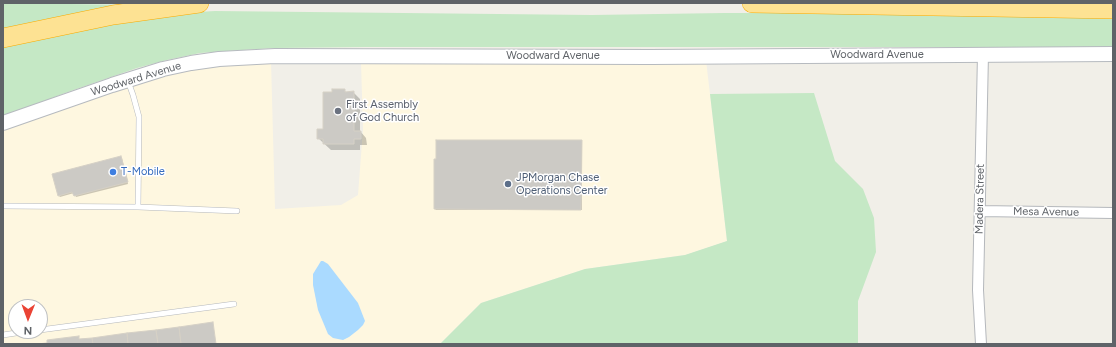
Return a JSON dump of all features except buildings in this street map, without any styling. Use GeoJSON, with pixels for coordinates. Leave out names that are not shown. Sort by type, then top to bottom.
{"type":"FeatureCollection","features":[{"type":"Feature","properties":{"kind":"highway"},"geometry":{"type":"LineString","coordinates":[[3,38],[113,15],[199,3]]}},
{"type":"Feature","properties":{"kind":"highway"},"geometry":{"type":"LineString","coordinates":[[752,3],[1113,9]]}},
{"type":"Feature","properties":{"kind":"main road","name":"Woodward Avenue"},"geometry":{"type":"LineString","coordinates":[[3,123],[127,80],[164,69],[219,59],[275,56],[1113,54]]}},
{"type":"Feature","properties":{"kind":"street","name":"Madera Street"},"geometry":{"type":"LineString","coordinates":[[981,344],[978,290],[983,54]]}},
{"type":"Feature","properties":{"kind":"street","name":"Mesa Avenue"},"geometry":{"type":"LineString","coordinates":[[980,211],[1113,213]]}},
{"type":"Feature","properties":{"kind":"lane"},"geometry":{"type":"LineString","coordinates":[[127,80],[139,117],[138,207]]}},
{"type":"Feature","properties":{"kind":"lane"},"geometry":{"type":"LineString","coordinates":[[3,206],[138,207],[238,211]]}},
{"type":"Feature","properties":{"kind":"lane"},"geometry":{"type":"LineString","coordinates":[[48,329],[234,304]]}},
{"type":"Feature","properties":{"kind":"shaded area"},"geometry":{"type":"Polygon","coordinates":[[[706,60],[727,241],[685,255],[585,269],[481,303],[440,344],[3,344],[3,129],[146,80],[207,66],[271,61],[275,209],[341,205],[358,195],[363,129],[361,62],[706,60]]]}},
{"type":"Feature","properties":{"kind":"green space"},"geometry":{"type":"Polygon","coordinates":[[[3,3],[138,5],[3,35],[3,3]]]}},
{"type":"Feature","properties":{"kind":"green space"},"geometry":{"type":"Polygon","coordinates":[[[215,11],[592,15],[809,13],[1113,17],[1113,47],[366,47],[275,48],[227,51],[200,53],[137,68],[65,93],[3,118],[3,45],[135,19],[182,13],[215,11]]]}},
{"type":"Feature","properties":{"kind":"green space"},"geometry":{"type":"Polygon","coordinates":[[[814,93],[835,161],[863,189],[874,218],[876,252],[858,301],[858,344],[440,344],[481,303],[585,269],[685,255],[727,241],[710,94],[814,93]]]}},
{"type":"Feature","properties":{"kind":"water"},"geometry":{"type":"Polygon","coordinates":[[[321,261],[328,264],[358,303],[365,321],[358,330],[343,340],[333,338],[328,334],[318,310],[313,285],[313,274],[321,261]]]}},
{"type":"Feature","properties":{"kind":"place","name":"First Assembly of God Church"},"geometry":{"type":"Point","coordinates":[338,111]}},
{"type":"Feature","properties":{"kind":"place","name":"T-Mobile"},"geometry":{"type":"Point","coordinates":[113,172]}},
{"type":"Feature","properties":{"kind":"place","name":"JPMorgan Chase Operations Center"},"geometry":{"type":"Point","coordinates":[508,184]}}]}
